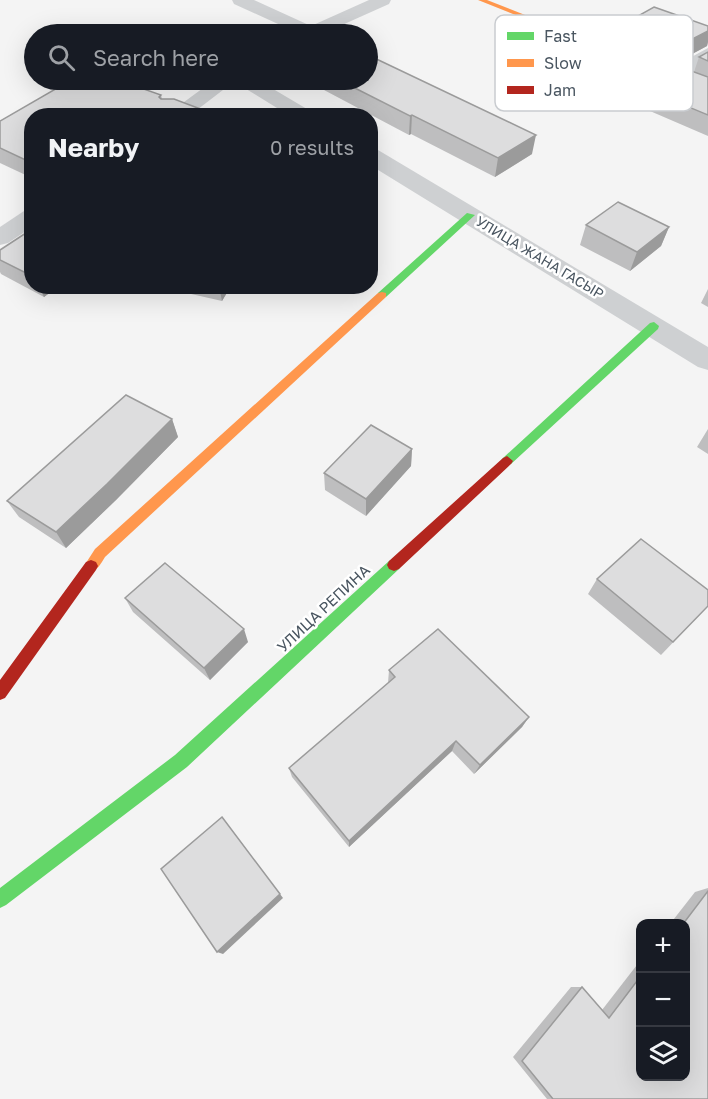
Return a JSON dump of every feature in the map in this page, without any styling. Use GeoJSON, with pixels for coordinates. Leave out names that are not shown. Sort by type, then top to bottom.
{"type":"FeatureCollection","features":[{"type":"Feature","properties":{"kind":"street"},"geometry":{"type":"LineString","coordinates":[[240,0],[289,24]]}},
{"type":"Feature","properties":{"kind":"street"},"geometry":{"type":"LineString","coordinates":[[331,24],[383,0]]}},
{"type":"Feature","properties":{"kind":"street"},"geometry":{"type":"LineString","coordinates":[[481,0],[518,15]]}},
{"type":"Feature","properties":{"kind":"street"},"geometry":{"type":"LineString","coordinates":[[693,63],[708,54]]}},
{"type":"Feature","properties":{"kind":"street"},"geometry":{"type":"LineString","coordinates":[[693,84],[708,90]]}},
{"type":"Feature","properties":{"kind":"street"},"geometry":{"type":"LineString","coordinates":[[186,108],[212,90]]}},
{"type":"Feature","properties":{"kind":"street"},"geometry":{"type":"LineString","coordinates":[[262,90],[292,108]]}},
{"type":"Feature","properties":{"kind":"street","name":"УЛИЦА ЖАНА ГАСЫР"},"geometry":{"type":"LineString","coordinates":[[378,160],[708,360]]}},
{"type":"Feature","properties":{"kind":"street"},"geometry":{"type":"LineString","coordinates":[[0,693],[100,553],[470,215]]}},
{"type":"Feature","properties":{"kind":"street"},"geometry":{"type":"LineString","coordinates":[[0,238],[24,222]]}},
{"type":"Feature","properties":{"kind":"street","name":"УЛИЦА РЕПИНА"},"geometry":{"type":"LineString","coordinates":[[0,899],[180,761],[654,326]]}},
{"type":"Feature","properties":{"kind":"building"},"geometry":{"type":"Polygon","coordinates":[[[654,7],[677,15],[640,15],[654,7]]]}},
{"type":"Feature","properties":{"kind":"building"},"geometry":{"type":"Polygon","coordinates":[[[693,21],[708,26],[708,31],[693,39],[693,21]]]}},
{"type":"Feature","properties":{"kind":"building"},"geometry":{"type":"Polygon","coordinates":[[[708,52],[708,61],[699,57],[708,52]]]}},
{"type":"Feature","properties":{"kind":"building"},"geometry":{"type":"Polygon","coordinates":[[[378,60],[536,135],[498,158],[359,90],[378,90],[378,60]]]}},
{"type":"Feature","properties":{"kind":"building"},"geometry":{"type":"Polygon","coordinates":[[[693,72],[708,77],[708,115],[693,109],[693,72]]]}},
{"type":"Feature","properties":{"kind":"building"},"geometry":{"type":"Polygon","coordinates":[[[54,90],[147,90],[161,95],[159,97],[161,99],[174,99],[198,108],[24,108],[24,159],[0,148],[0,121],[54,90]]]}},
{"type":"Feature","properties":{"kind":"building"},"geometry":{"type":"Polygon","coordinates":[[[618,202],[669,227],[637,252],[586,225],[618,202]]]}},
{"type":"Feature","properties":{"kind":"building"},"geometry":{"type":"Polygon","coordinates":[[[24,234],[24,272],[0,260],[0,250],[24,234]]]}},
{"type":"Feature","properties":{"kind":"building"},"geometry":{"type":"Polygon","coordinates":[[[126,395],[172,419],[56,532],[7,501],[126,395]]]}},
{"type":"Feature","properties":{"kind":"building"},"geometry":{"type":"Polygon","coordinates":[[[371,425],[412,449],[366,499],[324,473],[371,425]]]}},
{"type":"Feature","properties":{"kind":"building"},"geometry":{"type":"Polygon","coordinates":[[[641,539],[708,590],[708,606],[673,642],[597,579],[641,539]]]}},
{"type":"Feature","properties":{"kind":"building"},"geometry":{"type":"Polygon","coordinates":[[[165,563],[244,629],[204,668],[125,598],[165,563]]]}},
{"type":"Feature","properties":{"kind":"building"},"geometry":{"type":"Polygon","coordinates":[[[438,629],[529,717],[480,765],[456,741],[349,841],[289,768],[395,677],[389,670],[438,629]]]}},
{"type":"Feature","properties":{"kind":"building"},"geometry":{"type":"Polygon","coordinates":[[[222,817],[280,894],[217,952],[161,869],[222,817]]]}},
{"type":"Feature","properties":{"kind":"building"},"geometry":{"type":"Polygon","coordinates":[[[708,891],[708,1099],[553,1099],[522,1061],[582,987],[609,1018],[636,982],[636,1081],[690,1081],[690,919],[687,919],[708,891]]]}},
{"type":"Feature","properties":{"kind":"traffic: fast"},"geometry":{"type":"LineString","coordinates":[[382,295],[470,215]]}},
{"type":"Feature","properties":{"kind":"traffic: fast"},"geometry":{"type":"LineString","coordinates":[[507,461],[654,326]]}},
{"type":"Feature","properties":{"kind":"traffic: fast"},"geometry":{"type":"LineString","coordinates":[[0,899],[181,761],[394,565]]}},
{"type":"Feature","properties":{"kind":"traffic: slow"},"geometry":{"type":"LineString","coordinates":[[481,0],[519,15]]}},
{"type":"Feature","properties":{"kind":"traffic: slow"},"geometry":{"type":"LineString","coordinates":[[693,84],[708,90]]}},
{"type":"Feature","properties":{"kind":"traffic: slow"},"geometry":{"type":"LineString","coordinates":[[91,566],[100,553],[382,295]]}},
{"type":"Feature","properties":{"kind":"traffic: jam"},"geometry":{"type":"LineString","coordinates":[[394,565],[507,461]]}},
{"type":"Feature","properties":{"kind":"traffic: jam"},"geometry":{"type":"LineString","coordinates":[[0,693],[91,566]]}}]}
